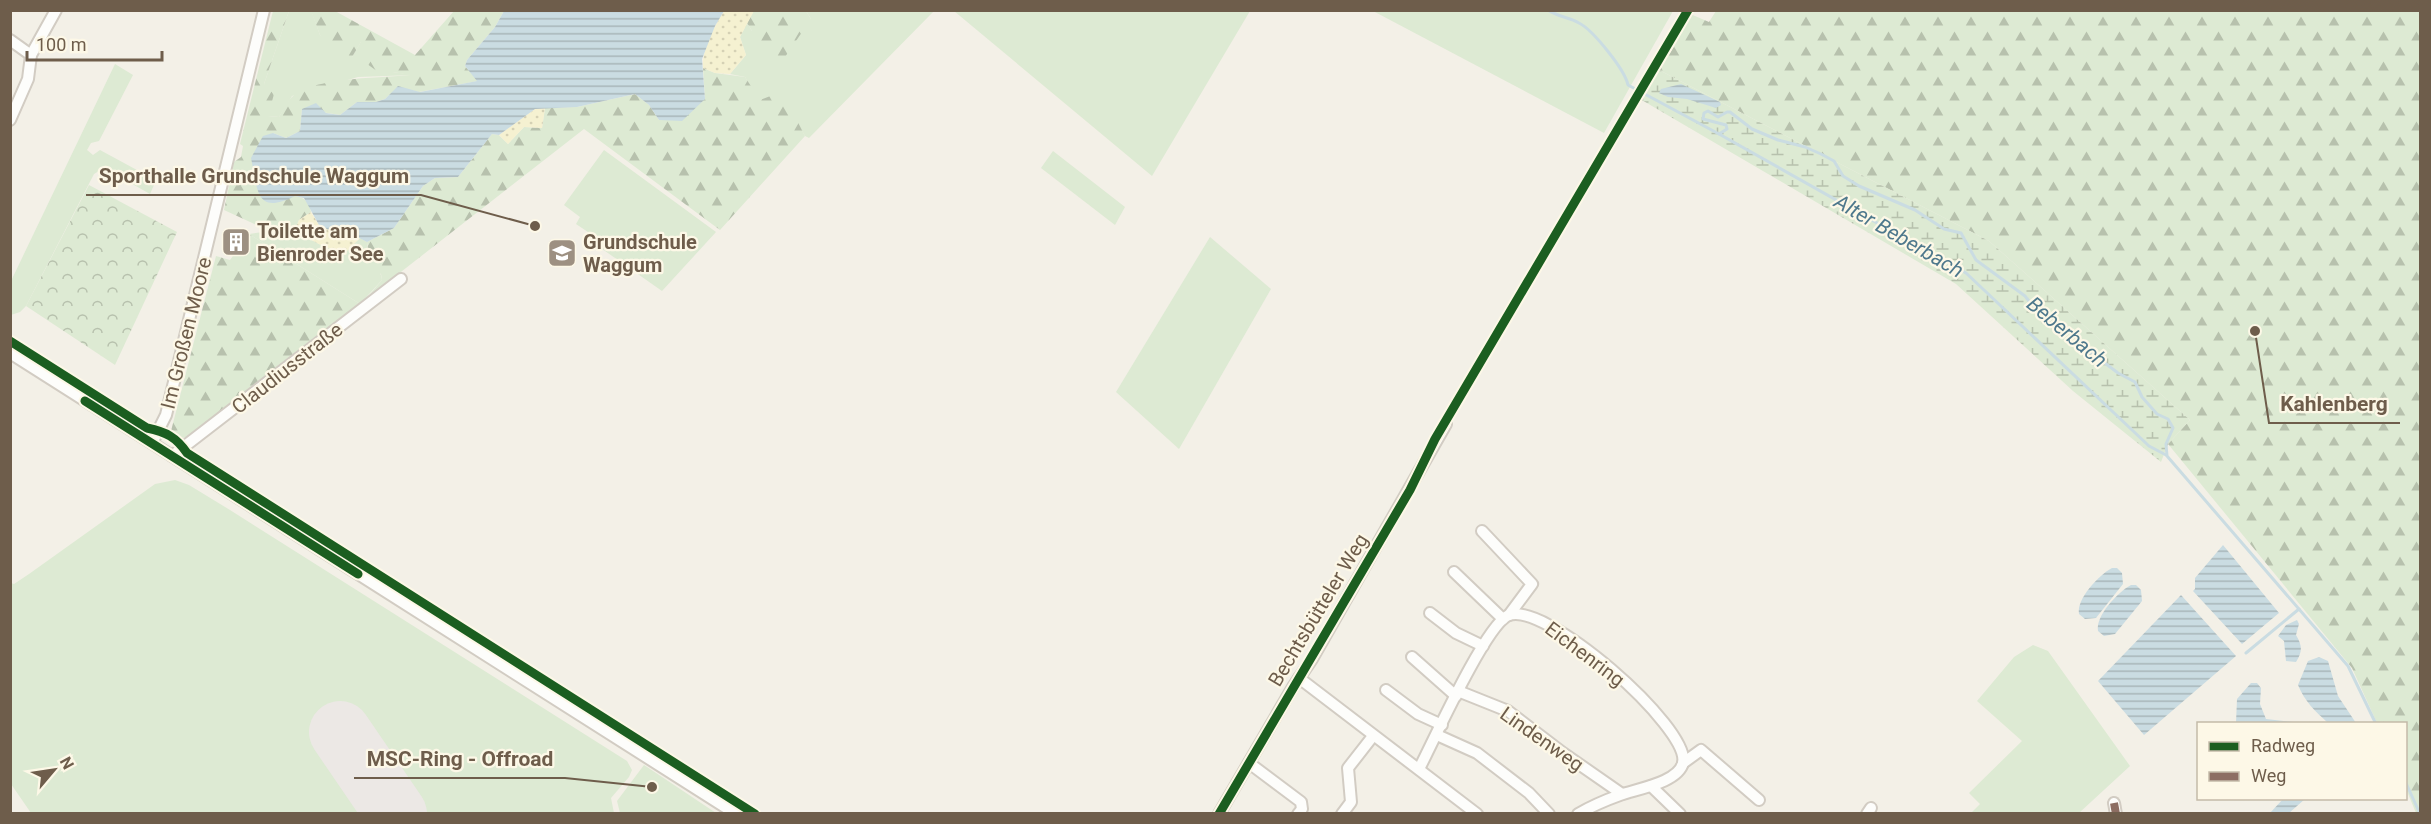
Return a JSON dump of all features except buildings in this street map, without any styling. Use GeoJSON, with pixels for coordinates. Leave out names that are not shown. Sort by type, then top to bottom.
{"type":"FeatureCollection","features":[{"type":"Feature","properties":{"kind":"street"},"geometry":{"type":"LineString","coordinates":[[10,120],[28,79],[31,55],[56,10]]}},
{"type":"Feature","properties":{"kind":"street","name":"Im Großen Moore"},"geometry":{"type":"LineString","coordinates":[[152,443],[166,415],[264,10]]}},
{"type":"Feature","properties":{"kind":"street"},"geometry":{"type":"LineString","coordinates":[[10,40],[31,55]]}},
{"type":"Feature","properties":{"kind":"street","name":"Claudiusstraße"},"geometry":{"type":"LineString","coordinates":[[172,456],[401,279]]}},
{"type":"Feature","properties":{"kind":"street"},"geometry":{"type":"LineString","coordinates":[[10,353],[736,813]]}},
{"type":"Feature","properties":{"kind":"street","name":"Bechtsbütteler Weg"},"geometry":{"type":"LineString","coordinates":[[1220,813],[1312,659],[1410,490],[1435,439],[1446,424]]}},
{"type":"Feature","properties":{"kind":"street"},"geometry":{"type":"LineString","coordinates":[[1419,769],[1483,646],[1532,584],[1482,531]]}},
{"type":"Feature","properties":{"kind":"street"},"geometry":{"type":"LineString","coordinates":[[1454,572],[1506,617]]}},
{"type":"Feature","properties":{"kind":"street"},"geometry":{"type":"LineString","coordinates":[[1430,613],[1456,633],[1483,646]]}},
{"type":"Feature","properties":{"kind":"street","name":"Eichenring"},"geometry":{"type":"LineString","coordinates":[[1506,617],[1524,614],[1546,622],[1608,667],[1666,725],[1677,743],[1683,763]]}},
{"type":"Feature","properties":{"kind":"street","name":"Lindenweg"},"geometry":{"type":"LineString","coordinates":[[1412,657],[1457,694],[1508,711],[1622,794]]}},
{"type":"Feature","properties":{"kind":"street"},"geometry":{"type":"LineString","coordinates":[[1299,678],[1477,813]]}},
{"type":"Feature","properties":{"kind":"street"},"geometry":{"type":"LineString","coordinates":[[1386,690],[1418,714],[1442,724]]}},
{"type":"Feature","properties":{"kind":"street"},"geometry":{"type":"LineString","coordinates":[[1437,735],[1477,753],[1529,793],[1549,813]]}},
{"type":"Feature","properties":{"kind":"street"},"geometry":{"type":"LineString","coordinates":[[1342,813],[1351,802],[1348,768],[1373,736]]}},
{"type":"Feature","properties":{"kind":"street"},"geometry":{"type":"LineString","coordinates":[[1583,812],[1622,794],[1670,778],[1683,763],[1701,750],[1758,800]]}},
{"type":"Feature","properties":{"kind":"street"},"geometry":{"type":"LineString","coordinates":[[1249,763],[1301,802],[1302,809],[1298,813]]}},
{"type":"Feature","properties":{"kind":"street"},"geometry":{"type":"LineString","coordinates":[[1651,786],[1680,813]]}},
{"type":"Feature","properties":{"kind":"green space"},"geometry":{"type":"Polygon","coordinates":[[[311,10],[320,35],[352,57],[362,40],[393,72],[414,75],[358,77],[292,96],[279,117],[268,116],[264,84],[289,11],[311,10]]]}},
{"type":"Feature","properties":{"kind":"green space"},"geometry":{"type":"Polygon","coordinates":[[[754,10],[806,11],[811,19],[785,57],[775,58],[763,54],[752,46],[752,31],[747,23],[754,10]]]}},
{"type":"Feature","properties":{"kind":"green space"},"geometry":{"type":"Polygon","coordinates":[[[273,11],[289,11],[264,84],[274,94],[268,116],[279,117],[286,104],[302,90],[331,82],[410,75],[393,72],[381,74],[363,61],[361,42],[352,57],[346,61],[320,35],[311,11],[335,11],[415,55],[454,11],[504,11],[495,27],[467,60],[465,66],[478,81],[419,92],[398,87],[385,99],[376,102],[357,102],[340,115],[302,109],[300,131],[286,138],[273,133],[295,196],[306,201],[311,212],[299,220],[296,227],[272,232],[224,210],[234,162],[241,157],[243,146],[240,144],[273,11]]]}},
{"type":"Feature","properties":{"kind":"green space"},"geometry":{"type":"Polygon","coordinates":[[[806,11],[934,11],[809,138],[805,136],[797,122],[759,101],[745,77],[730,74],[746,55],[740,37],[747,23],[752,31],[811,19],[806,11]]]}},
{"type":"Feature","properties":{"kind":"green space"},"geometry":{"type":"Polygon","coordinates":[[[954,11],[1250,11],[1152,176],[954,11]]]}},
{"type":"Feature","properties":{"kind":"green space"},"geometry":{"type":"Polygon","coordinates":[[[1373,11],[1673,11],[1604,133],[1373,11]]]}},
{"type":"Feature","properties":{"kind":"green space"},"geometry":{"type":"Polygon","coordinates":[[[1716,11],[2420,11],[2420,813],[2416,813],[2407,791],[2407,722],[2377,722],[2352,668],[2168,444],[2190,420],[1989,241],[1659,70],[1688,13],[1709,22],[1716,11]]]}},
{"type":"Feature","properties":{"kind":"green space"},"geometry":{"type":"Polygon","coordinates":[[[115,64],[133,75],[99,141],[91,143],[87,150],[93,155],[100,150],[148,176],[154,185],[150,194],[104,168],[94,174],[26,306],[20,312],[11,315],[11,281],[115,64]]]}},
{"type":"Feature","properties":{"kind":"green space"},"geometry":{"type":"Polygon","coordinates":[[[703,68],[715,73],[745,77],[760,100],[773,95],[790,107],[805,136],[720,230],[584,129],[365,300],[382,280],[381,274],[370,268],[367,242],[394,228],[423,186],[435,178],[458,177],[492,134],[499,135],[508,144],[524,127],[542,128],[545,108],[577,107],[635,94],[649,105],[659,120],[705,99],[703,68]]]}},
{"type":"Feature","properties":{"kind":"green space"},"geometry":{"type":"Polygon","coordinates":[[[1659,70],[1989,241],[2190,420],[2168,444],[2161,462],[2073,391],[1956,284],[1640,99],[1659,70]]]}},
{"type":"Feature","properties":{"kind":"green space"},"geometry":{"type":"Polygon","coordinates":[[[604,150],[716,232],[662,291],[588,239],[591,234],[576,224],[580,217],[564,205],[604,150]]]}},
{"type":"Feature","properties":{"kind":"green space"},"geometry":{"type":"Polygon","coordinates":[[[1053,151],[1125,207],[1115,225],[1041,168],[1053,151]]]}},
{"type":"Feature","properties":{"kind":"green space"},"geometry":{"type":"Polygon","coordinates":[[[89,185],[177,232],[115,365],[26,306],[89,185]]]}},
{"type":"Feature","properties":{"kind":"green space"},"geometry":{"type":"Polygon","coordinates":[[[296,227],[307,237],[332,249],[346,251],[360,238],[367,242],[367,249],[382,280],[360,304],[249,234],[296,227]]]}},
{"type":"Feature","properties":{"kind":"green space"},"geometry":{"type":"Polygon","coordinates":[[[249,234],[360,304],[195,435],[178,439],[171,431],[216,256],[230,260],[249,234]]]}},
{"type":"Feature","properties":{"kind":"green space"},"geometry":{"type":"Polygon","coordinates":[[[1210,237],[1271,289],[1179,449],[1116,392],[1210,237]]]}},
{"type":"Feature","properties":{"kind":"green space"},"geometry":{"type":"Polygon","coordinates":[[[175,480],[189,485],[230,510],[627,761],[632,770],[629,777],[611,798],[614,813],[31,813],[11,784],[11,583],[14,584],[29,574],[155,484],[175,480]]]}},
{"type":"Feature","properties":{"kind":"green space"},"geometry":{"type":"Polygon","coordinates":[[[2033,645],[2048,651],[2130,766],[2079,813],[1971,813],[1980,804],[1969,793],[2022,741],[1977,701],[2014,657],[2033,645]]]}},
{"type":"Feature","properties":{"kind":"green space"},"geometry":{"type":"Polygon","coordinates":[[[644,765],[716,813],[620,813],[617,801],[644,765]]]}},
{"type":"Feature","properties":{"kind":"sand"},"geometry":{"type":"Polygon","coordinates":[[[724,11],[754,11],[740,37],[746,55],[730,74],[715,73],[703,68],[707,46],[724,11]]]}},
{"type":"Feature","properties":{"kind":"sand"},"geometry":{"type":"Polygon","coordinates":[[[545,108],[542,128],[524,127],[508,144],[499,135],[535,109],[545,108]]]}},
{"type":"Feature","properties":{"kind":"sand"},"geometry":{"type":"Polygon","coordinates":[[[311,212],[319,225],[342,229],[360,238],[347,251],[319,244],[296,227],[299,220],[311,212]]]}},
{"type":"Feature","properties":{"kind":"shaded area"},"geometry":{"type":"Polygon","coordinates":[[[504,11],[724,11],[715,26],[702,59],[705,99],[682,121],[659,120],[649,105],[635,94],[577,107],[535,109],[499,135],[492,134],[458,177],[435,178],[423,186],[394,228],[367,242],[342,229],[329,230],[319,225],[304,198],[295,196],[272,203],[265,201],[261,196],[257,189],[251,158],[263,136],[273,133],[286,138],[300,131],[302,109],[316,103],[326,113],[340,115],[357,102],[376,102],[385,99],[398,86],[420,92],[477,81],[465,66],[467,60],[495,27],[504,11]]]}},
{"type":"Feature","properties":{"kind":"shaded area"},"geometry":{"type":"Polygon","coordinates":[[[1681,84],[1720,102],[1721,105],[1716,108],[1659,93],[1661,89],[1681,84]]]}},
{"type":"Feature","properties":{"kind":"shaded area"},"geometry":{"type":"Polygon","coordinates":[[[2223,545],[2279,613],[2242,644],[2193,591],[2195,578],[2223,545]]]}},
{"type":"Feature","properties":{"kind":"shaded area"},"geometry":{"type":"Polygon","coordinates":[[[2112,568],[2117,568],[2122,573],[2123,584],[2096,618],[2085,619],[2079,614],[2081,601],[2095,582],[2112,568]]]}},
{"type":"Feature","properties":{"kind":"shaded area"},"geometry":{"type":"Polygon","coordinates":[[[2131,585],[2136,585],[2141,590],[2142,601],[2115,634],[2104,636],[2098,631],[2100,618],[2114,599],[2131,585]]]}},
{"type":"Feature","properties":{"kind":"shaded area"},"geometry":{"type":"Polygon","coordinates":[[[2181,595],[2236,656],[2144,735],[2098,681],[2181,595]]]}},
{"type":"Feature","properties":{"kind":"shaded area"},"geometry":{"type":"Polygon","coordinates":[[[2297,620],[2299,624],[2296,635],[2300,645],[2300,655],[2296,662],[2286,661],[2284,641],[2278,636],[2286,625],[2297,620]]]}},
{"type":"Feature","properties":{"kind":"shaded area"},"geometry":{"type":"Polygon","coordinates":[[[2319,657],[2328,661],[2338,696],[2355,722],[2327,722],[2311,706],[2298,685],[2308,661],[2319,657]]]}},
{"type":"Feature","properties":{"kind":"shaded area"},"geometry":{"type":"Polygon","coordinates":[[[2251,683],[2257,683],[2261,688],[2260,704],[2266,719],[2294,722],[2236,722],[2237,699],[2251,683]]]}},
{"type":"Feature","properties":{"kind":"shaded area"},"geometry":{"type":"Polygon","coordinates":[[[2282,800],[2304,800],[2289,813],[2270,813],[2282,800]]]}},
{"type":"Feature","properties":{"kind":"waterway","name":"Alter Beberbach"},"geometry":{"type":"LineString","coordinates":[[1548,10],[1585,27],[1615,61],[1628,85],[1966,273],[2149,446],[2166,455]]}},
{"type":"Feature","properties":{"kind":"waterway","name":"Beberbach"},"geometry":{"type":"LineString","coordinates":[[1719,134],[1727,129],[1726,125],[1703,119],[1704,113],[1708,111],[1718,117],[1730,112],[1752,129],[1821,154],[1834,161],[1843,176],[1859,186],[1915,210],[1944,229],[1961,233],[1976,260],[2025,296],[2036,310],[2065,325],[2085,348],[2118,373],[2135,382],[2142,397],[2157,414],[2168,419],[2173,428],[2166,444],[2167,456],[2348,666],[2375,722]]}},
{"type":"Feature","properties":{"kind":"waterway"},"geometry":{"type":"LineString","coordinates":[[2246,653],[2299,609]]}},
{"type":"Feature","properties":{"kind":"waterway","name":"Beberbach"},"geometry":{"type":"LineString","coordinates":[[2407,785],[2420,814]]}},
{"type":"Feature","properties":{"kind":"runway"},"geometry":{"type":"LineString","coordinates":[[340,732],[396,814]]}},
{"type":"Feature","properties":{"kind":"marked path"},"geometry":{"type":"LineString","coordinates":[[2114,803],[2116,814]]}},
{"type":"Feature","properties":{"kind":"cycle path"},"geometry":{"type":"LineString","coordinates":[[1219,814],[1410,490],[1435,439],[1688,10]]}},
{"type":"Feature","properties":{"kind":"cycle path"},"geometry":{"type":"LineString","coordinates":[[10,341],[147,428],[170,436],[187,453],[755,814]]}},
{"type":"Feature","properties":{"kind":"cycle path"},"geometry":{"type":"LineString","coordinates":[[85,401],[358,574]]}},
{"type":"Feature","properties":{"kind":"place","name":"Sporthalle Grundschule Waggum"},"geometry":{"type":"Point","coordinates":[535,226]}},
{"type":"Feature","properties":{"kind":"place","name":"Toilette am Bienroder See"},"geometry":{"type":"Point","coordinates":[236,242]}},
{"type":"Feature","properties":{"kind":"place","name":"Grundschule Waggum"},"geometry":{"type":"Point","coordinates":[562,253]}},
{"type":"Feature","properties":{"kind":"place","name":"Kahlenberg"},"geometry":{"type":"Point","coordinates":[2255,331]}},
{"type":"Feature","properties":{"kind":"place","name":"MSC-Ring - Offroad"},"geometry":{"type":"Point","coordinates":[652,787]}}]}
